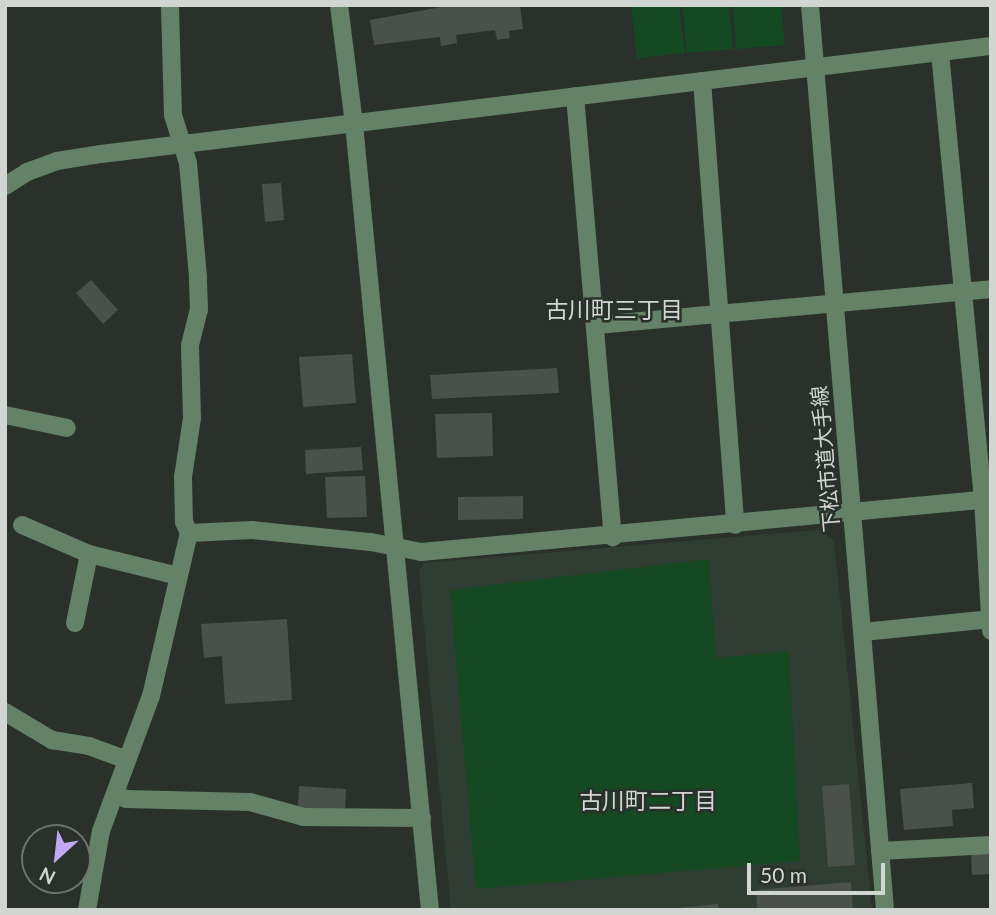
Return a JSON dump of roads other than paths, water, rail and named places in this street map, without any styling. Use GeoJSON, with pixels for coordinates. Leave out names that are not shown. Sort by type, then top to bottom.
{"type":"FeatureCollection","features":[{"type":"Feature","properties":{"kind":"street"},"geometry":{"type":"LineString","coordinates":[[87,910],[101,831],[151,696],[189,533],[184,522],[183,477],[192,418],[190,345],[199,310],[188,163],[173,115],[170,5]]}},
{"type":"Feature","properties":{"kind":"street"},"geometry":{"type":"LineString","coordinates":[[339,5],[354,124],[430,910]]}},
{"type":"Feature","properties":{"kind":"street","name":"下松市道大手線"},"geometry":{"type":"LineString","coordinates":[[810,5],[885,910]]}},
{"type":"Feature","properties":{"kind":"street"},"geometry":{"type":"LineString","coordinates":[[5,186],[27,172],[57,161],[991,47]]}},
{"type":"Feature","properties":{"kind":"street"},"geometry":{"type":"LineString","coordinates":[[863,632],[990,623],[987,500],[962,292],[940,53]]}},
{"type":"Feature","properties":{"kind":"street"},"geometry":{"type":"LineString","coordinates":[[702,81],[735,526]]}},
{"type":"Feature","properties":{"kind":"street"},"geometry":{"type":"LineString","coordinates":[[575,96],[597,325],[613,537]]}},
{"type":"Feature","properties":{"kind":"street"},"geometry":{"type":"LineString","coordinates":[[597,325],[991,289]]}},
{"type":"Feature","properties":{"kind":"street"},"geometry":{"type":"LineString","coordinates":[[5,415],[67,428]]}},
{"type":"Feature","properties":{"kind":"street"},"geometry":{"type":"LineString","coordinates":[[189,533],[252,530],[371,541],[396,549],[421,552],[735,526],[987,500]]}},
{"type":"Feature","properties":{"kind":"street"},"geometry":{"type":"LineString","coordinates":[[22,525],[89,554],[178,576]]}},
{"type":"Feature","properties":{"kind":"street"},"geometry":{"type":"LineString","coordinates":[[75,623],[89,554]]}},
{"type":"Feature","properties":{"kind":"street"},"geometry":{"type":"LineString","coordinates":[[5,712],[52,740],[89,746],[127,760]]}},
{"type":"Feature","properties":{"kind":"street"},"geometry":{"type":"LineString","coordinates":[[115,794],[126,799],[250,802],[304,817],[422,818]]}},
{"type":"Feature","properties":{"kind":"street"},"geometry":{"type":"LineString","coordinates":[[880,851],[991,845]]}},
{"type":"Feature","properties":{"kind":"district","name":"古川町三丁目"},"geometry":{"type":"Point","coordinates":[614,309]}},
{"type":"Feature","properties":{"kind":"district","name":"古川町二丁目"},"geometry":{"type":"Point","coordinates":[648,800]}}]}
